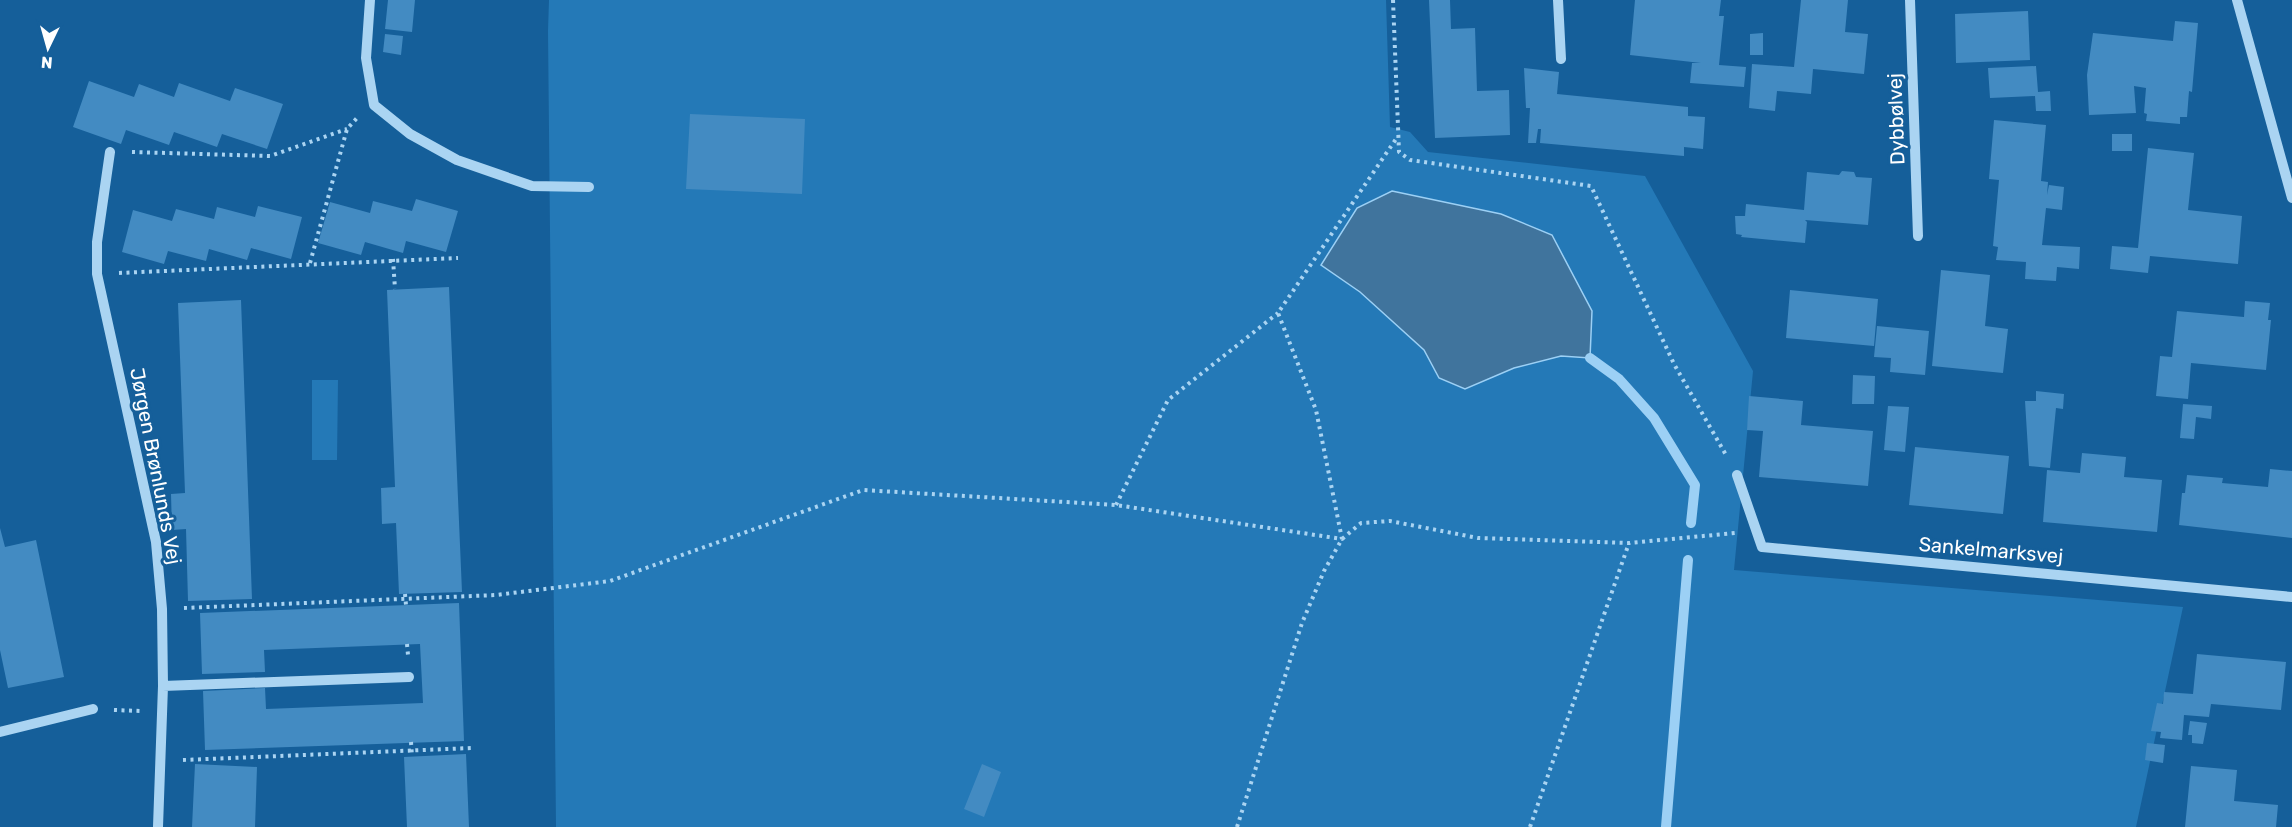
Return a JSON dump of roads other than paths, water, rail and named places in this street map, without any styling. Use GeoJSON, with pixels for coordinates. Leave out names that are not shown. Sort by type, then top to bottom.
{"type":"FeatureCollection","features":[{"type":"Feature","properties":{"kind":"street"},"geometry":{"type":"LineString","coordinates":[[370,0],[366,58],[375,105],[410,134],[457,160],[532,186],[589,187]]}},
{"type":"Feature","properties":{"kind":"street"},"geometry":{"type":"LineString","coordinates":[[1558,0],[1561,59]]}},
{"type":"Feature","properties":{"kind":"street","name":"Dybbølvej"},"geometry":{"type":"LineString","coordinates":[[1910,0],[1918,236]]}},
{"type":"Feature","properties":{"kind":"street"},"geometry":{"type":"LineString","coordinates":[[2237,0],[2292,198]]}},
{"type":"Feature","properties":{"kind":"street","name":"Jørgen Brønlunds Vej"},"geometry":{"type":"LineString","coordinates":[[110,152],[97,242],[97,274],[152,521],[162,609],[163,686],[159,827]]}},
{"type":"Feature","properties":{"kind":"street","name":"Sankelmarksvej"},"geometry":{"type":"LineString","coordinates":[[1737,476],[1762,547],[2292,597]]}},
{"type":"Feature","properties":{"kind":"street"},"geometry":{"type":"LineString","coordinates":[[163,686],[409,677]]}},
{"type":"Feature","properties":{"kind":"street"},"geometry":{"type":"LineString","coordinates":[[0,732],[93,709]]}},
{"type":"Feature","properties":{"kind":"waterway"},"geometry":{"type":"LineString","coordinates":[[1590,358],[1619,379],[1654,418],[1695,485],[1691,523]]}},
{"type":"Feature","properties":{"kind":"waterway"},"geometry":{"type":"LineString","coordinates":[[1666,827],[1688,560]]}}]}
